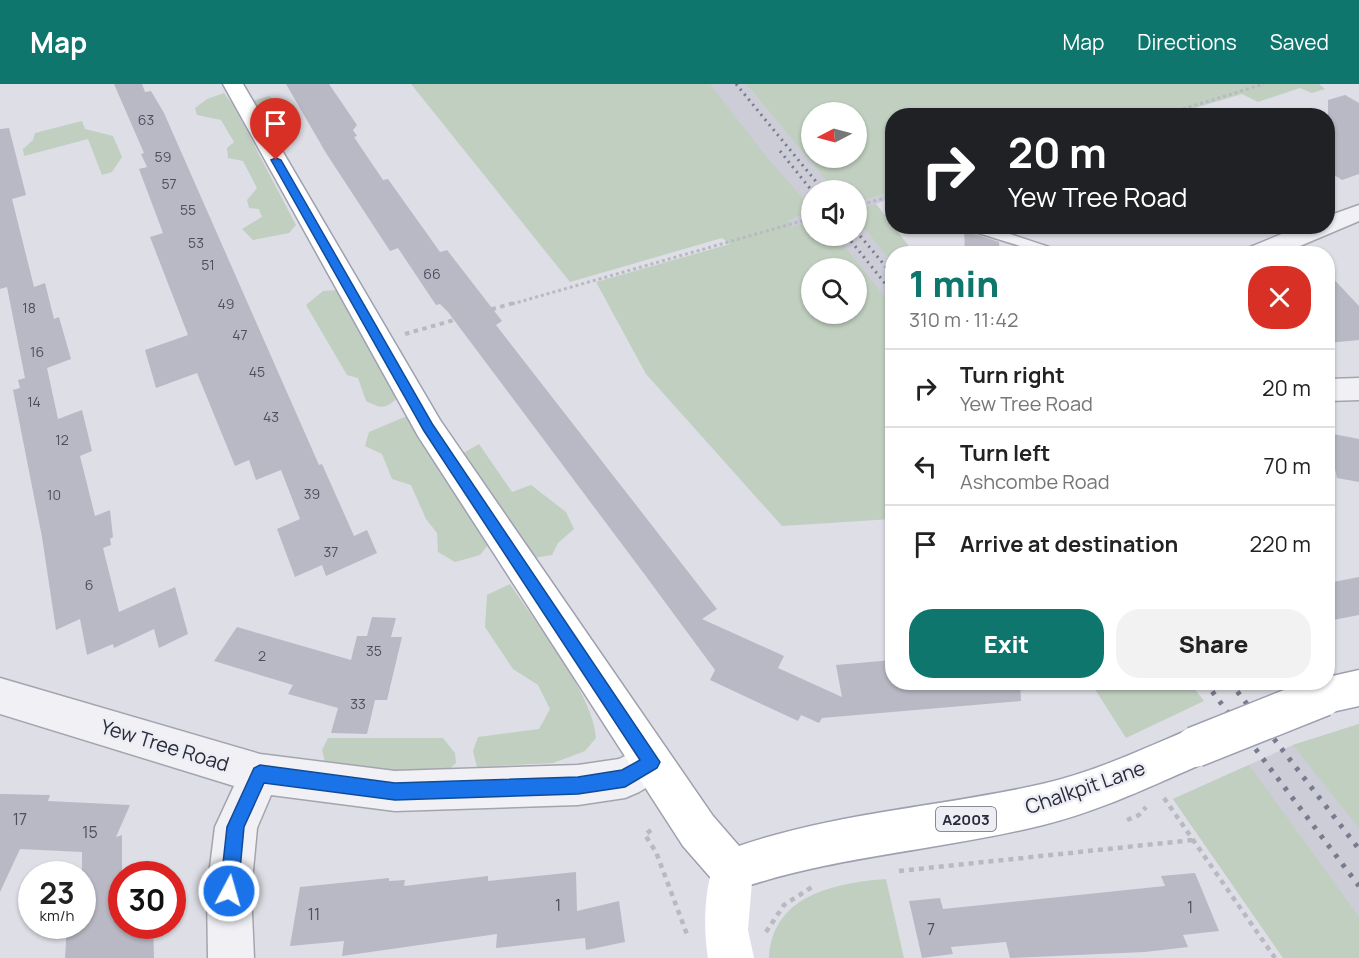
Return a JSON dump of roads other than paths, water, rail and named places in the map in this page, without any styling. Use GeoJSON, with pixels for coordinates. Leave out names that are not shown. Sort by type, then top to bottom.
{"type":"FeatureCollection","features":[{"type":"Feature","properties":{"kind":"main road"},"geometry":{"type":"LineString","coordinates":[[233,84],[379,342],[454,469],[698,831],[732,870],[726,930],[748,949]]}},
{"type":"Feature","properties":{"kind":"main road","name":"Chalkpit Lane"},"geometry":{"type":"LineString","coordinates":[[732,870],[772,854],[830,840],[1025,809],[1080,793],[1323,696],[1359,688]]}},
{"type":"Feature","properties":{"kind":"street"},"geometry":{"type":"LineString","coordinates":[[1335,222],[1359,212]]}},
{"type":"Feature","properties":{"kind":"street"},"geometry":{"type":"LineString","coordinates":[[1277,246],[1306,234]]}},
{"type":"Feature","properties":{"kind":"street"},"geometry":{"type":"LineString","coordinates":[[1335,390],[1359,389]]}},
{"type":"Feature","properties":{"kind":"street","name":"Yew Tree Road"},"geometry":{"type":"LineString","coordinates":[[0,696],[260,774],[395,791],[578,785],[625,778],[652,762]]}},
{"type":"Feature","properties":{"kind":"street"},"geometry":{"type":"LineString","coordinates":[[231,958],[229,891],[236,827],[260,774]]}},
{"type":"Feature","properties":{"kind":"lane"},"geometry":{"type":"LineString","coordinates":[[997,234],[1036,246]]}},
{"type":"Feature","properties":{"kind":"railway"},"geometry":{"type":"LineString","coordinates":[[736,84],[815,180]]}},
{"type":"Feature","properties":{"kind":"railway"},"geometry":{"type":"LineString","coordinates":[[780,151],[803,180]]}},
{"type":"Feature","properties":{"kind":"railway"},"geometry":{"type":"LineString","coordinates":[[867,244],[885,266]]}},
{"type":"Feature","properties":{"kind":"railway"},"geometry":{"type":"LineString","coordinates":[[855,246],[885,283]]}},
{"type":"Feature","properties":{"kind":"railway"},"geometry":{"type":"LineString","coordinates":[[1211,690],[1359,886]]}},
{"type":"Feature","properties":{"kind":"railway"},"geometry":{"type":"LineString","coordinates":[[1236,690],[1359,849]]}}]}
